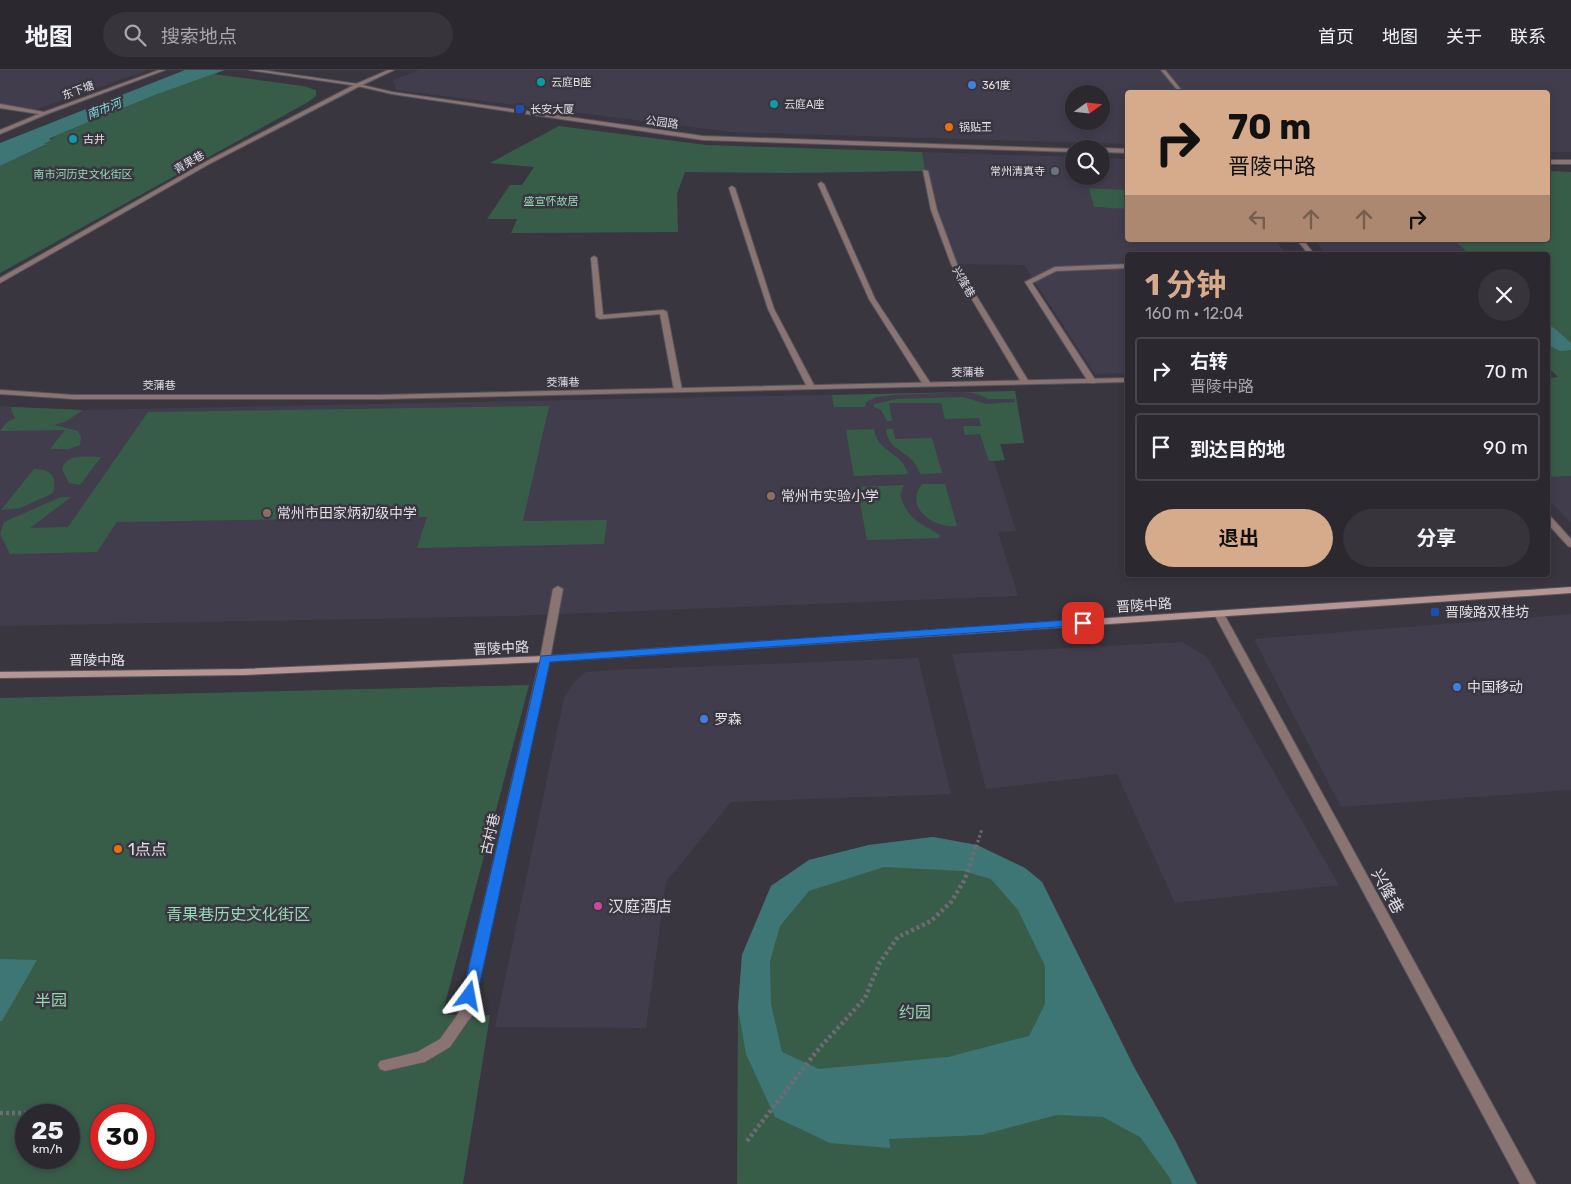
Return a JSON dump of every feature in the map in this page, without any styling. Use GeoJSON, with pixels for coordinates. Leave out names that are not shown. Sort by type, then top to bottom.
{"type":"FeatureCollection","features":[{"type":"Feature","properties":{"kind":"main road","name":"晋陵中路"},"geometry":{"type":"LineString","coordinates":[[0,675],[244,672],[545,659],[1571,590]]}},
{"type":"Feature","properties":{"kind":"street","name":"东下塘"},"geometry":{"type":"LineString","coordinates":[[0,132],[45,113],[163,70]]}},
{"type":"Feature","properties":{"kind":"street","name":"公园路"},"geometry":{"type":"LineString","coordinates":[[251,70],[358,85],[392,93],[704,138],[1065,150]]}},
{"type":"Feature","properties":{"kind":"street","name":"青果巷"},"geometry":{"type":"LineString","coordinates":[[0,282],[209,162],[358,85],[392,70]]}},
{"type":"Feature","properties":{"kind":"street"},"geometry":{"type":"LineString","coordinates":[[1163,70],[1179,90]]}},
{"type":"Feature","properties":{"kind":"street"},"geometry":{"type":"LineString","coordinates":[[0,106],[45,113]]}},
{"type":"Feature","properties":{"kind":"street"},"geometry":{"type":"LineString","coordinates":[[1110,150],[1125,151]]}},
{"type":"Feature","properties":{"kind":"street"},"geometry":{"type":"LineString","coordinates":[[1550,162],[1571,162]]}},
{"type":"Feature","properties":{"kind":"street","name":"兴隆巷"},"geometry":{"type":"LineString","coordinates":[[925,171],[934,210],[954,264],[1025,382]]}},
{"type":"Feature","properties":{"kind":"street"},"geometry":{"type":"LineString","coordinates":[[822,184],[872,299],[927,384]]}},
{"type":"Feature","properties":{"kind":"street"},"geometry":{"type":"LineString","coordinates":[[732,188],[771,309],[811,387]]}},
{"type":"Feature","properties":{"kind":"street"},"geometry":{"type":"LineString","coordinates":[[1302,242],[1310,252]]}},
{"type":"Feature","properties":{"kind":"street"},"geometry":{"type":"LineString","coordinates":[[594,258],[600,317],[663,312],[678,390]]}},
{"type":"Feature","properties":{"kind":"street"},"geometry":{"type":"LineString","coordinates":[[1092,380],[1028,282],[1055,269],[1125,266]]}},
{"type":"Feature","properties":{"kind":"street","name":"茭蒲巷"},"geometry":{"type":"LineString","coordinates":[[0,392],[74,397],[380,397],[1125,380]]}},
{"type":"Feature","properties":{"kind":"street"},"geometry":{"type":"LineString","coordinates":[[1550,521],[1571,544]]}},
{"type":"Feature","properties":{"kind":"street","name":"古村巷"},"geometry":{"type":"LineString","coordinates":[[385,1065],[420,1058],[445,1043],[465,1015],[545,659],[558,589]]}},
{"type":"Feature","properties":{"kind":"street","name":"兴隆巷"},"geometry":{"type":"LineString","coordinates":[[1219,614],[1528,1184]]}},
{"type":"Feature","properties":{"kind":"path"},"geometry":{"type":"LineString","coordinates":[[747,1141],[816,1052],[865,998],[880,962],[898,936],[931,921],[951,902],[964,879],[980,839],[982,829]]}},
{"type":"Feature","properties":{"kind":"path"},"geometry":{"type":"LineString","coordinates":[[0,1114],[15,1114]]}},
{"type":"Feature","properties":{"kind":"shaded area"},"geometry":{"type":"Polygon","coordinates":[[[0,70],[148,70],[32,111],[0,106],[0,70]]]}},
{"type":"Feature","properties":{"kind":"shaded area"},"geometry":{"type":"Polygon","coordinates":[[[419,70],[1571,70],[1571,152],[1550,152],[1550,90],[1125,90],[1125,144],[1110,143],[1110,140],[1065,140],[1065,142],[731,132],[396,90],[393,80],[419,70]]]}},
{"type":"Feature","properties":{"kind":"shaded area"},"geometry":{"type":"Polygon","coordinates":[[[922,152],[1065,157],[1065,185],[1110,185],[1110,158],[1125,159],[1125,190],[1089,188],[1094,207],[1125,209],[1125,242],[1277,242],[1285,252],[1125,252],[1125,373],[1095,374],[1024,265],[954,264],[925,171],[922,152]]]}},
{"type":"Feature","properties":{"kind":"shaded area"},"geometry":{"type":"Polygon","coordinates":[[[1316,242],[1456,242],[1467,252],[1324,252],[1316,242]]]}},
{"type":"Feature","properties":{"kind":"shaded area"},"geometry":{"type":"Polygon","coordinates":[[[1015,391],[1024,443],[1000,444],[1005,460],[994,461],[1016,531],[998,532],[1018,596],[512,616],[0,626],[0,406],[83,410],[1015,391]]]}},
{"type":"Feature","properties":{"kind":"shaded area"},"geometry":{"type":"Polygon","coordinates":[[[1571,476],[1571,523],[1550,501],[1550,477],[1571,476]]]}},
{"type":"Feature","properties":{"kind":"shaded area"},"geometry":{"type":"Polygon","coordinates":[[[1571,614],[1571,790],[1341,807],[1254,639],[1571,614]]]}},
{"type":"Feature","properties":{"kind":"shaded area"},"geometry":{"type":"Polygon","coordinates":[[[1182,642],[1207,657],[1339,885],[1175,903],[1117,774],[986,789],[952,654],[1182,642]]]}},
{"type":"Feature","properties":{"kind":"shaded area"},"geometry":{"type":"Polygon","coordinates":[[[918,658],[951,794],[731,802],[666,882],[646,1028],[495,1027],[564,698],[573,683],[586,672],[918,658]]]}},
{"type":"Feature","properties":{"kind":"green space","name":"南市河历史文化街区"},"geometry":{"type":"Polygon","coordinates":[[[214,74],[303,86],[316,90],[316,96],[0,273],[0,166],[46,145],[44,144],[57,135],[155,95],[214,74]]]}},
{"type":"Feature","properties":{"kind":"green space","name":"盛宣怀故居"},"geometry":{"type":"Polygon","coordinates":[[[559,126],[706,145],[922,152],[925,171],[685,172],[677,194],[678,232],[511,233],[517,219],[487,219],[510,185],[522,185],[534,167],[490,163],[559,126]]]}},
{"type":"Feature","properties":{"kind":"green space"},"geometry":{"type":"Polygon","coordinates":[[[1550,171],[1571,172],[1571,476],[1550,477],[1550,378],[1558,377],[1550,369],[1550,252],[1467,252],[1456,242],[1550,242],[1550,171]]]}},
{"type":"Feature","properties":{"kind":"green space"},"geometry":{"type":"Polygon","coordinates":[[[1089,188],[1125,190],[1125,209],[1094,207],[1089,188]]]}},
{"type":"Feature","properties":{"kind":"green space"},"geometry":{"type":"Polygon","coordinates":[[[1015,391],[1024,443],[1000,444],[1005,460],[989,461],[980,434],[965,435],[963,426],[981,426],[979,418],[945,419],[941,403],[889,403],[892,421],[887,421],[881,410],[874,407],[874,404],[897,399],[963,397],[986,404],[1015,402],[1014,399],[988,399],[968,392],[1015,391]]]}},
{"type":"Feature","properties":{"kind":"green space"},"geometry":{"type":"Polygon","coordinates":[[[967,392],[876,397],[866,402],[865,407],[834,407],[832,395],[967,392]]]}},
{"type":"Feature","properties":{"kind":"green space"},"geometry":{"type":"Polygon","coordinates":[[[549,406],[523,521],[607,520],[604,544],[417,548],[427,517],[117,522],[97,552],[10,554],[0,534],[4,522],[61,497],[71,497],[30,528],[68,527],[148,412],[549,406]]]}},
{"type":"Feature","properties":{"kind":"green space"},"geometry":{"type":"Polygon","coordinates":[[[12,407],[83,410],[65,422],[54,425],[78,431],[81,437],[80,445],[69,449],[50,449],[65,430],[0,431],[7,422],[15,418],[11,410],[12,407]]]}},
{"type":"Feature","properties":{"kind":"green space"},"geometry":{"type":"Polygon","coordinates":[[[874,429],[879,442],[900,460],[908,474],[854,476],[846,430],[874,429]]]}},
{"type":"Feature","properties":{"kind":"green space"},"geometry":{"type":"Polygon","coordinates":[[[886,429],[893,429],[895,439],[932,438],[942,473],[920,474],[912,460],[891,443],[886,429]]]}},
{"type":"Feature","properties":{"kind":"green space"},"geometry":{"type":"Polygon","coordinates":[[[78,457],[101,457],[80,485],[69,483],[62,469],[68,460],[78,457]]]}},
{"type":"Feature","properties":{"kind":"green space"},"geometry":{"type":"Polygon","coordinates":[[[34,469],[44,470],[51,475],[54,482],[53,493],[20,508],[1,510],[34,469]]]}},
{"type":"Feature","properties":{"kind":"green space"},"geometry":{"type":"Polygon","coordinates":[[[922,484],[945,484],[957,526],[948,526],[931,520],[919,509],[916,501],[917,493],[922,484]]]}},
{"type":"Feature","properties":{"kind":"green space"},"geometry":{"type":"Polygon","coordinates":[[[904,485],[900,495],[907,510],[915,520],[940,535],[939,538],[867,540],[857,487],[904,485]]]}},
{"type":"Feature","properties":{"kind":"green space","name":"青果巷历史文化街区"},"geometry":{"type":"Polygon","coordinates":[[[529,685],[442,1015],[490,1015],[463,1184],[0,1184],[0,698],[529,685]]]}},
{"type":"Feature","properties":{"kind":"green space","name":"约园"},"geometry":{"type":"Polygon","coordinates":[[[933,837],[977,845],[1025,868],[1042,882],[1134,1067],[1197,1184],[737,1184],[738,1008],[742,955],[771,886],[809,860],[869,845],[933,837]]]}},
{"type":"Feature","properties":{"kind":"water","name":"南市河"},"geometry":{"type":"Polygon","coordinates":[[[185,70],[225,70],[155,95],[57,135],[44,144],[47,144],[0,166],[0,143],[185,70]]]}},
{"type":"Feature","properties":{"kind":"water"},"geometry":{"type":"Polygon","coordinates":[[[1550,326],[1571,343],[1571,350],[1560,351],[1550,346],[1550,326]]]}},
{"type":"Feature","properties":{"kind":"water"},"geometry":{"type":"Polygon","coordinates":[[[933,837],[977,845],[1025,868],[1042,882],[1134,1067],[1197,1184],[1172,1184],[1170,1178],[1140,1137],[1103,1117],[1057,1115],[981,1135],[889,1139],[890,1148],[830,1143],[775,1117],[746,1054],[738,1008],[742,955],[771,886],[809,860],[869,845],[933,837]],[[884,867],[809,891],[780,926],[770,961],[771,1004],[782,1052],[819,1069],[948,1057],[1029,1036],[1045,1004],[1045,966],[1018,910],[991,879],[963,871],[884,867]]]}},
{"type":"Feature","properties":{"kind":"water"},"geometry":{"type":"Polygon","coordinates":[[[0,959],[37,960],[2,1021],[0,1021],[0,959]]]}},
{"type":"Feature","properties":{"kind":"place","name":"云庭B座"},"geometry":{"type":"Point","coordinates":[541,82]}},
{"type":"Feature","properties":{"kind":"place","name":"361度"},"geometry":{"type":"Point","coordinates":[972,85]}},
{"type":"Feature","properties":{"kind":"place","name":"云庭A座"},"geometry":{"type":"Point","coordinates":[774,104]}},
{"type":"Feature","properties":{"kind":"place","name":"长安大厦"},"geometry":{"type":"Point","coordinates":[520,109]}},
{"type":"Feature","properties":{"kind":"place","name":"锅贴王"},"geometry":{"type":"Point","coordinates":[949,127]}},
{"type":"Feature","properties":{"kind":"place","name":"古井"},"geometry":{"type":"Point","coordinates":[73,139]}},
{"type":"Feature","properties":{"kind":"place","name":"常州清真寺"},"geometry":{"type":"Point","coordinates":[1055,171]}},
{"type":"Feature","properties":{"kind":"place","name":"常州市实验小学"},"geometry":{"type":"Point","coordinates":[771,496]}},
{"type":"Feature","properties":{"kind":"place","name":"常州市田家炳初级中学"},"geometry":{"type":"Point","coordinates":[267,513]}},
{"type":"Feature","properties":{"kind":"place","name":"晋陵路双桂坊"},"geometry":{"type":"Point","coordinates":[1435,612]}},
{"type":"Feature","properties":{"kind":"place","name":"中国移动"},"geometry":{"type":"Point","coordinates":[1457,687]}},
{"type":"Feature","properties":{"kind":"place","name":"罗森"},"geometry":{"type":"Point","coordinates":[704,719]}},
{"type":"Feature","properties":{"kind":"place","name":"1点点"},"geometry":{"type":"Point","coordinates":[118,849]}},
{"type":"Feature","properties":{"kind":"place","name":"汉庭酒店"},"geometry":{"type":"Point","coordinates":[598,906]}},
{"type":"Feature","properties":{"kind":"route"},"geometry":{"type":"LineString","coordinates":[[469,996],[545,659],[1083,623]]}},
{"type":"Feature","properties":{"kind":"park label","name":"半园"},"geometry":{"type":"Point","coordinates":[51,1000]}}]}
